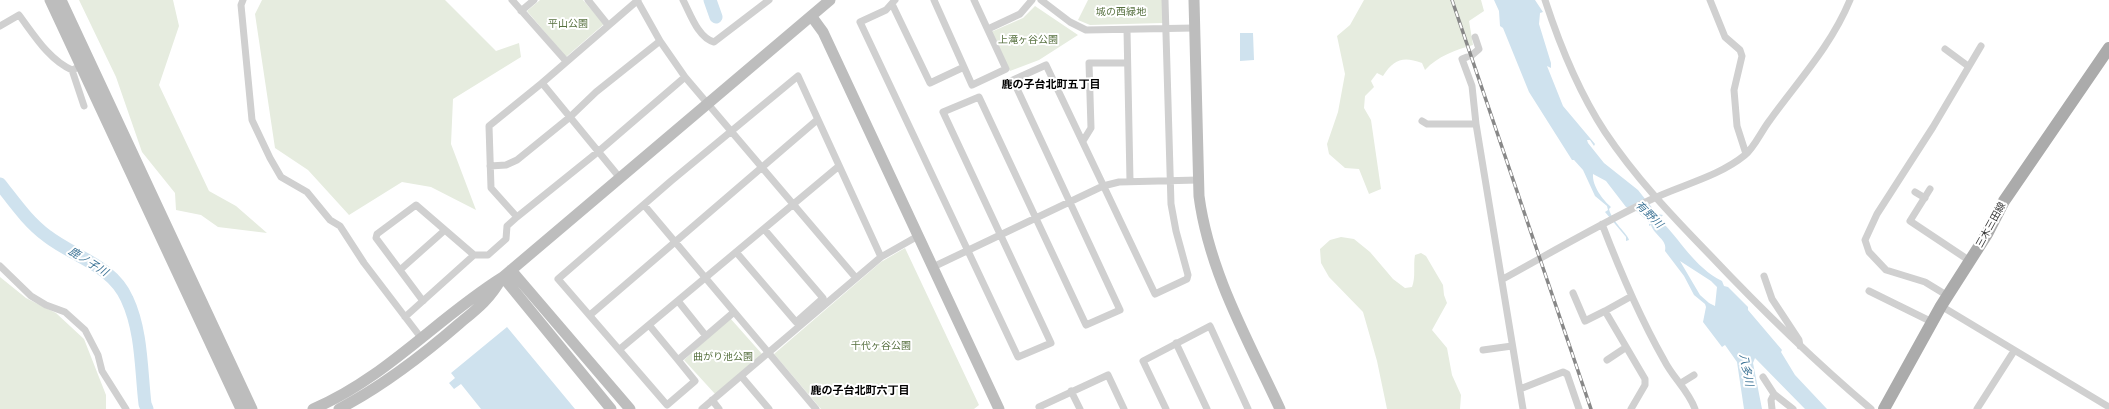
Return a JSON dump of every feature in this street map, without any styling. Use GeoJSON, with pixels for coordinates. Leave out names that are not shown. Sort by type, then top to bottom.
{"type":"FeatureCollection","features":[{"type":"Feature","properties":{"kind":"main road","name":"三木三田線"},"geometry":{"type":"LineString","coordinates":[[1884,409],[1941,306],[1970,261],[2004,201],[2109,48]]}},
{"type":"Feature","properties":{"kind":"street"},"geometry":{"type":"LineString","coordinates":[[50,0],[241,409]]}},
{"type":"Feature","properties":{"kind":"street"},"geometry":{"type":"LineString","coordinates":[[61,0],[81,66],[252,409]]}},
{"type":"Feature","properties":{"kind":"street"},"geometry":{"type":"LineString","coordinates":[[243,0],[241,12],[252,120],[270,158],[281,177],[307,192],[330,220],[340,226],[364,263],[422,339]]}},
{"type":"Feature","properties":{"kind":"street"},"geometry":{"type":"LineString","coordinates":[[512,0],[566,60]]}},
{"type":"Feature","properties":{"kind":"street"},"geometry":{"type":"LineString","coordinates":[[521,11],[534,0]]}},
{"type":"Feature","properties":{"kind":"street"},"geometry":{"type":"LineString","coordinates":[[588,0],[608,25]]}},
{"type":"Feature","properties":{"kind":"street"},"geometry":{"type":"LineString","coordinates":[[517,217],[491,188],[489,126],[542,83],[566,60],[638,0],[660,41],[685,77],[856,278]]}},
{"type":"Feature","properties":{"kind":"street"},"geometry":{"type":"LineString","coordinates":[[683,0],[700,32],[708,41],[714,42],[769,0]]}},
{"type":"Feature","properties":{"kind":"street"},"geometry":{"type":"LineString","coordinates":[[313,409],[334,400],[387,366],[484,288],[507,273],[812,17],[830,0]]}},
{"type":"Feature","properties":{"kind":"street"},"geometry":{"type":"LineString","coordinates":[[934,0],[972,85],[1006,69],[974,0]]}},
{"type":"Feature","properties":{"kind":"street"},"geometry":{"type":"LineString","coordinates":[[988,29],[1020,14],[1032,0]]}},
{"type":"Feature","properties":{"kind":"street"},"geometry":{"type":"LineString","coordinates":[[1041,0],[1070,22],[1086,30],[1194,28]]}},
{"type":"Feature","properties":{"kind":"street"},"geometry":{"type":"LineString","coordinates":[[964,67],[930,83],[894,2],[886,10],[860,22],[966,250],[1018,357],[1051,342],[943,112],[978,97],[1086,325],[1105,318],[1120,310],[1068,203],[1013,80],[1046,65],[1155,294],[1187,279],[1188,275],[1176,231],[1171,204],[1164,0]]}},
{"type":"Feature","properties":{"kind":"street"},"geometry":{"type":"LineString","coordinates":[[1194,0],[1198,180],[1203,223],[1209,249],[1227,295],[1280,409]]}},
{"type":"Feature","properties":{"kind":"street"},"geometry":{"type":"LineString","coordinates":[[1545,0],[1560,45],[1587,102],[1616,148],[1654,199],[1746,294],[1801,348],[1871,409]]}},
{"type":"Feature","properties":{"kind":"street"},"geometry":{"type":"LineString","coordinates":[[1710,0],[1725,37],[1740,50],[1742,56],[1734,90],[1737,126],[1746,154]]}},
{"type":"Feature","properties":{"kind":"street"},"geometry":{"type":"LineString","coordinates":[[1503,279],[1603,223],[1654,199],[1718,172],[1746,154],[1780,107],[1813,66],[1842,21],[1850,0]]}},
{"type":"Feature","properties":{"kind":"street"},"geometry":{"type":"LineString","coordinates":[[0,26],[19,16],[42,46],[65,67],[81,66]]}},
{"type":"Feature","properties":{"kind":"street"},"geometry":{"type":"LineString","coordinates":[[812,17],[823,32],[999,409]]}},
{"type":"Feature","properties":{"kind":"street"},"geometry":{"type":"LineString","coordinates":[[1126,30],[1130,181]]}},
{"type":"Feature","properties":{"kind":"street"},"geometry":{"type":"LineString","coordinates":[[1475,38],[1479,49],[1470,56],[1462,59],[1472,86],[1476,124],[1503,279],[1512,346],[1523,409]]}},
{"type":"Feature","properties":{"kind":"street"},"geometry":{"type":"LineString","coordinates":[[490,166],[506,164],[517,160],[570,117],[596,92],[660,41]]}},
{"type":"Feature","properties":{"kind":"street"},"geometry":{"type":"LineString","coordinates":[[1948,296],[1925,282],[1886,270],[1869,252],[1865,240],[1877,214],[1980,46]]}},
{"type":"Feature","properties":{"kind":"street"},"geometry":{"type":"LineString","coordinates":[[1945,49],[1968,66]]}},
{"type":"Feature","properties":{"kind":"street"},"geometry":{"type":"LineString","coordinates":[[1083,141],[1091,128],[1089,64],[1127,63]]}},
{"type":"Feature","properties":{"kind":"street"},"geometry":{"type":"LineString","coordinates":[[81,66],[84,106]]}},
{"type":"Feature","properties":{"kind":"street"},"geometry":{"type":"LineString","coordinates":[[649,325],[696,381],[667,405],[558,279],[798,76],[881,256]]}},
{"type":"Feature","properties":{"kind":"street"},"geometry":{"type":"LineString","coordinates":[[423,301],[376,238],[377,234],[416,205],[474,255],[488,255],[506,239],[507,226],[599,151],[685,77]]}},
{"type":"Feature","properties":{"kind":"street"},"geometry":{"type":"LineString","coordinates":[[542,83],[620,178]]}},
{"type":"Feature","properties":{"kind":"street"},"geometry":{"type":"LineString","coordinates":[[590,315],[818,120]]}},
{"type":"Feature","properties":{"kind":"street"},"geometry":{"type":"LineString","coordinates":[[1422,121],[1427,124],[1476,124]]}},
{"type":"Feature","properties":{"kind":"street"},"geometry":{"type":"LineString","coordinates":[[620,349],[839,166]]}},
{"type":"Feature","properties":{"kind":"street"},"geometry":{"type":"LineString","coordinates":[[933,267],[1103,186],[1130,181],[1198,180]]}},
{"type":"Feature","properties":{"kind":"street"},"geometry":{"type":"LineString","coordinates":[[1930,188],[1910,221],[1970,261]]}},
{"type":"Feature","properties":{"kind":"street"},"geometry":{"type":"LineString","coordinates":[[1915,192],[1925,198]]}},
{"type":"Feature","properties":{"kind":"street"},"geometry":{"type":"LineString","coordinates":[[644,205],[816,409]]}},
{"type":"Feature","properties":{"kind":"street"},"geometry":{"type":"LineString","coordinates":[[1603,223],[1630,297],[1665,362],[1690,396],[1695,409]]}},
{"type":"Feature","properties":{"kind":"street"},"geometry":{"type":"LineString","coordinates":[[736,252],[796,322],[823,298],[764,229]]}},
{"type":"Feature","properties":{"kind":"street"},"geometry":{"type":"LineString","coordinates":[[400,270],[445,230]]}},
{"type":"Feature","properties":{"kind":"street"},"geometry":{"type":"LineString","coordinates":[[702,409],[881,256],[918,236]]}},
{"type":"Feature","properties":{"kind":"street"},"geometry":{"type":"LineString","coordinates":[[405,317],[474,255]]}},
{"type":"Feature","properties":{"kind":"street"},"geometry":{"type":"LineString","coordinates":[[0,266],[31,296],[46,305],[66,312],[86,330],[108,382],[126,409]]}},
{"type":"Feature","properties":{"kind":"street"},"geometry":{"type":"LineString","coordinates":[[339,409],[359,398],[425,354],[493,295],[507,273]]}},
{"type":"Feature","properties":{"kind":"street"},"geometry":{"type":"LineString","coordinates":[[507,273],[612,409]]}},
{"type":"Feature","properties":{"kind":"street"},"geometry":{"type":"LineString","coordinates":[[507,273],[630,409]]}},
{"type":"Feature","properties":{"kind":"street"},"geometry":{"type":"LineString","coordinates":[[1764,276],[1772,299],[1799,340],[1801,348]]}},
{"type":"Feature","properties":{"kind":"street"},"geometry":{"type":"LineString","coordinates":[[1869,291],[1932,322]]}},
{"type":"Feature","properties":{"kind":"street"},"geometry":{"type":"LineString","coordinates":[[1573,293],[1585,321],[1630,297]]}},
{"type":"Feature","properties":{"kind":"street"},"geometry":{"type":"LineString","coordinates":[[678,301],[706,336]]}},
{"type":"Feature","properties":{"kind":"street"},"geometry":{"type":"LineString","coordinates":[[1569,307],[1577,304]]}},
{"type":"Feature","properties":{"kind":"street"},"geometry":{"type":"LineString","coordinates":[[1941,306],[2014,351],[2109,406]]}},
{"type":"Feature","properties":{"kind":"street"},"geometry":{"type":"LineString","coordinates":[[1605,311],[1645,379],[1645,385],[1632,406]]}},
{"type":"Feature","properties":{"kind":"street"},"geometry":{"type":"LineString","coordinates":[[678,360],[734,312]]}},
{"type":"Feature","properties":{"kind":"street"},"geometry":{"type":"LineString","coordinates":[[1166,409],[1143,361],[1210,326],[1248,409]]}},
{"type":"Feature","properties":{"kind":"street"},"geometry":{"type":"LineString","coordinates":[[1176,343],[1207,409]]}},
{"type":"Feature","properties":{"kind":"street"},"geometry":{"type":"LineString","coordinates":[[1487,347],[1512,346]]}},
{"type":"Feature","properties":{"kind":"street"},"geometry":{"type":"LineString","coordinates":[[1607,360],[1626,348]]}},
{"type":"Feature","properties":{"kind":"street"},"geometry":{"type":"LineString","coordinates":[[1977,409],[2014,351]]}},
{"type":"Feature","properties":{"kind":"street"},"geometry":{"type":"LineString","coordinates":[[1520,388],[1563,372],[1567,374],[1579,409]]}},
{"type":"Feature","properties":{"kind":"street"},"geometry":{"type":"LineString","coordinates":[[1040,409],[1039,407],[1108,375],[1124,409]]}},
{"type":"Feature","properties":{"kind":"street"},"geometry":{"type":"LineString","coordinates":[[1681,383],[1694,375]]}},
{"type":"Feature","properties":{"kind":"street"},"geometry":{"type":"LineString","coordinates":[[741,376],[769,409]]}},
{"type":"Feature","properties":{"kind":"street"},"geometry":{"type":"LineString","coordinates":[[1763,377],[1774,394],[1793,409]]}},
{"type":"Feature","properties":{"kind":"street"},"geometry":{"type":"LineString","coordinates":[[1071,391],[1080,409]]}},
{"type":"Feature","properties":{"kind":"street"},"geometry":{"type":"LineString","coordinates":[[1772,409],[1770,400],[1774,394]]}},
{"type":"Feature","properties":{"kind":"street"},"geometry":{"type":"LineString","coordinates":[[712,400],[719,409]]}},
{"type":"Feature","properties":{"kind":"green space"},"geometry":{"type":"Polygon","coordinates":[[[79,0],[173,0],[179,26],[159,85],[209,191],[236,206],[267,233],[218,227],[201,215],[176,210],[175,193],[142,152],[116,77],[79,0]]]}},
{"type":"Feature","properties":{"kind":"green space"},"geometry":{"type":"Polygon","coordinates":[[[262,0],[445,0],[496,51],[519,43],[521,57],[453,99],[451,144],[476,210],[431,187],[402,182],[349,215],[308,170],[275,148],[255,14],[262,0]]]}},
{"type":"Feature","properties":{"kind":"green space","name":"平山公園"},"geometry":{"type":"Polygon","coordinates":[[[540,0],[583,0],[604,24],[566,57],[527,11],[540,0]]]}},
{"type":"Feature","properties":{"kind":"green space","name":"城の西緑地"},"geometry":{"type":"Polygon","coordinates":[[[1088,0],[1163,0],[1163,23],[1090,25],[1078,20],[1088,0]]]}},
{"type":"Feature","properties":{"kind":"green space"},"geometry":{"type":"Polygon","coordinates":[[[1364,0],[1481,0],[1484,11],[1469,21],[1473,45],[1447,54],[1435,61],[1425,70],[1422,63],[1409,60],[1400,60],[1391,66],[1383,76],[1377,73],[1371,81],[1374,87],[1365,96],[1364,108],[1371,120],[1381,189],[1369,194],[1359,169],[1345,168],[1329,154],[1327,144],[1338,112],[1345,74],[1337,36],[1350,25],[1364,0]]]}},
{"type":"Feature","properties":{"kind":"green space","name":"上滝ヶ谷公園"},"geometry":{"type":"Polygon","coordinates":[[[1035,6],[1078,35],[1039,60],[1010,71],[991,32],[1023,18],[1035,6]]]}},
{"type":"Feature","properties":{"kind":"green space"},"geometry":{"type":"Polygon","coordinates":[[[1341,237],[1354,239],[1370,252],[1393,279],[1405,288],[1412,287],[1415,255],[1421,253],[1426,256],[1443,285],[1447,303],[1432,330],[1447,348],[1452,375],[1461,395],[1460,409],[1387,409],[1377,361],[1363,312],[1329,277],[1321,263],[1320,249],[1330,240],[1341,237]]]}},
{"type":"Feature","properties":{"kind":"green space","name":"千代ヶ谷公園"},"geometry":{"type":"Polygon","coordinates":[[[905,248],[979,405],[974,409],[821,409],[774,354],[881,262],[905,248]]]}},
{"type":"Feature","properties":{"kind":"green space"},"geometry":{"type":"Polygon","coordinates":[[[0,277],[26,298],[56,313],[84,339],[106,395],[106,409],[0,409],[0,277]]]}},
{"type":"Feature","properties":{"kind":"green space","name":"曲がり池公園"},"geometry":{"type":"Polygon","coordinates":[[[730,318],[762,354],[716,395],[684,360],[730,318]]]}},
{"type":"Feature","properties":{"kind":"water"},"geometry":{"type":"Polygon","coordinates":[[[1494,0],[1535,0],[1543,12],[1540,13],[1539,24],[1551,63],[1551,68],[1547,66],[1563,106],[1595,144],[1594,146],[1590,140],[1587,140],[1588,143],[1604,163],[1638,190],[1657,214],[1663,215],[1659,219],[1696,261],[1712,275],[1722,281],[1724,286],[1728,287],[1748,307],[1748,310],[1782,350],[1781,352],[1795,375],[1827,409],[1805,409],[1755,358],[1753,363],[1762,409],[1744,409],[1737,362],[1725,345],[1722,347],[1703,322],[1706,307],[1705,304],[1694,295],[1684,276],[1665,251],[1663,241],[1651,225],[1649,226],[1649,222],[1635,210],[1626,207],[1606,181],[1593,174],[1596,188],[1611,207],[1609,209],[1611,214],[1629,240],[1626,241],[1626,237],[1605,212],[1608,210],[1607,206],[1595,196],[1583,170],[1574,160],[1572,160],[1529,92],[1503,28],[1500,26],[1499,11],[1494,0]],[[1680,261],[1700,295],[1715,306],[1717,287],[1711,281],[1680,261]]]}},
{"type":"Feature","properties":{"kind":"water"},"geometry":{"type":"Polygon","coordinates":[[[1240,33],[1253,33],[1254,60],[1240,61],[1240,33]]]}},
{"type":"Feature","properties":{"kind":"water"},"geometry":{"type":"Polygon","coordinates":[[[507,327],[575,409],[481,409],[461,384],[454,389],[449,383],[455,378],[451,373],[507,327]]]}},
{"type":"Feature","properties":{"kind":"waterway"},"geometry":{"type":"LineString","coordinates":[[710,0],[716,17]]}},
{"type":"Feature","properties":{"kind":"waterway","name":"鹿ノ子川"},"geometry":{"type":"LineString","coordinates":[[0,184],[22,212],[40,231],[92,263],[112,278],[120,287],[127,299],[136,324],[145,404],[147,409]]}},
{"type":"Feature","properties":{"kind":"railway"},"geometry":{"type":"LineString","coordinates":[[1452,0],[1591,409]]}},
{"type":"Feature","properties":{"kind":"district","name":"鹿の子台北町五丁目"},"geometry":{"type":"Point","coordinates":[1051,85]}},
{"type":"Feature","properties":{"kind":"district","name":"鹿の子台北町六丁目"},"geometry":{"type":"Point","coordinates":[860,391]}},
{"type":"Feature","properties":{"kind":"water label","name":"有野川"},"geometry":{"type":"Point","coordinates":[1649,215]}},
{"type":"Feature","properties":{"kind":"water label","name":"八多川"},"geometry":{"type":"Point","coordinates":[1746,370]}}]}
